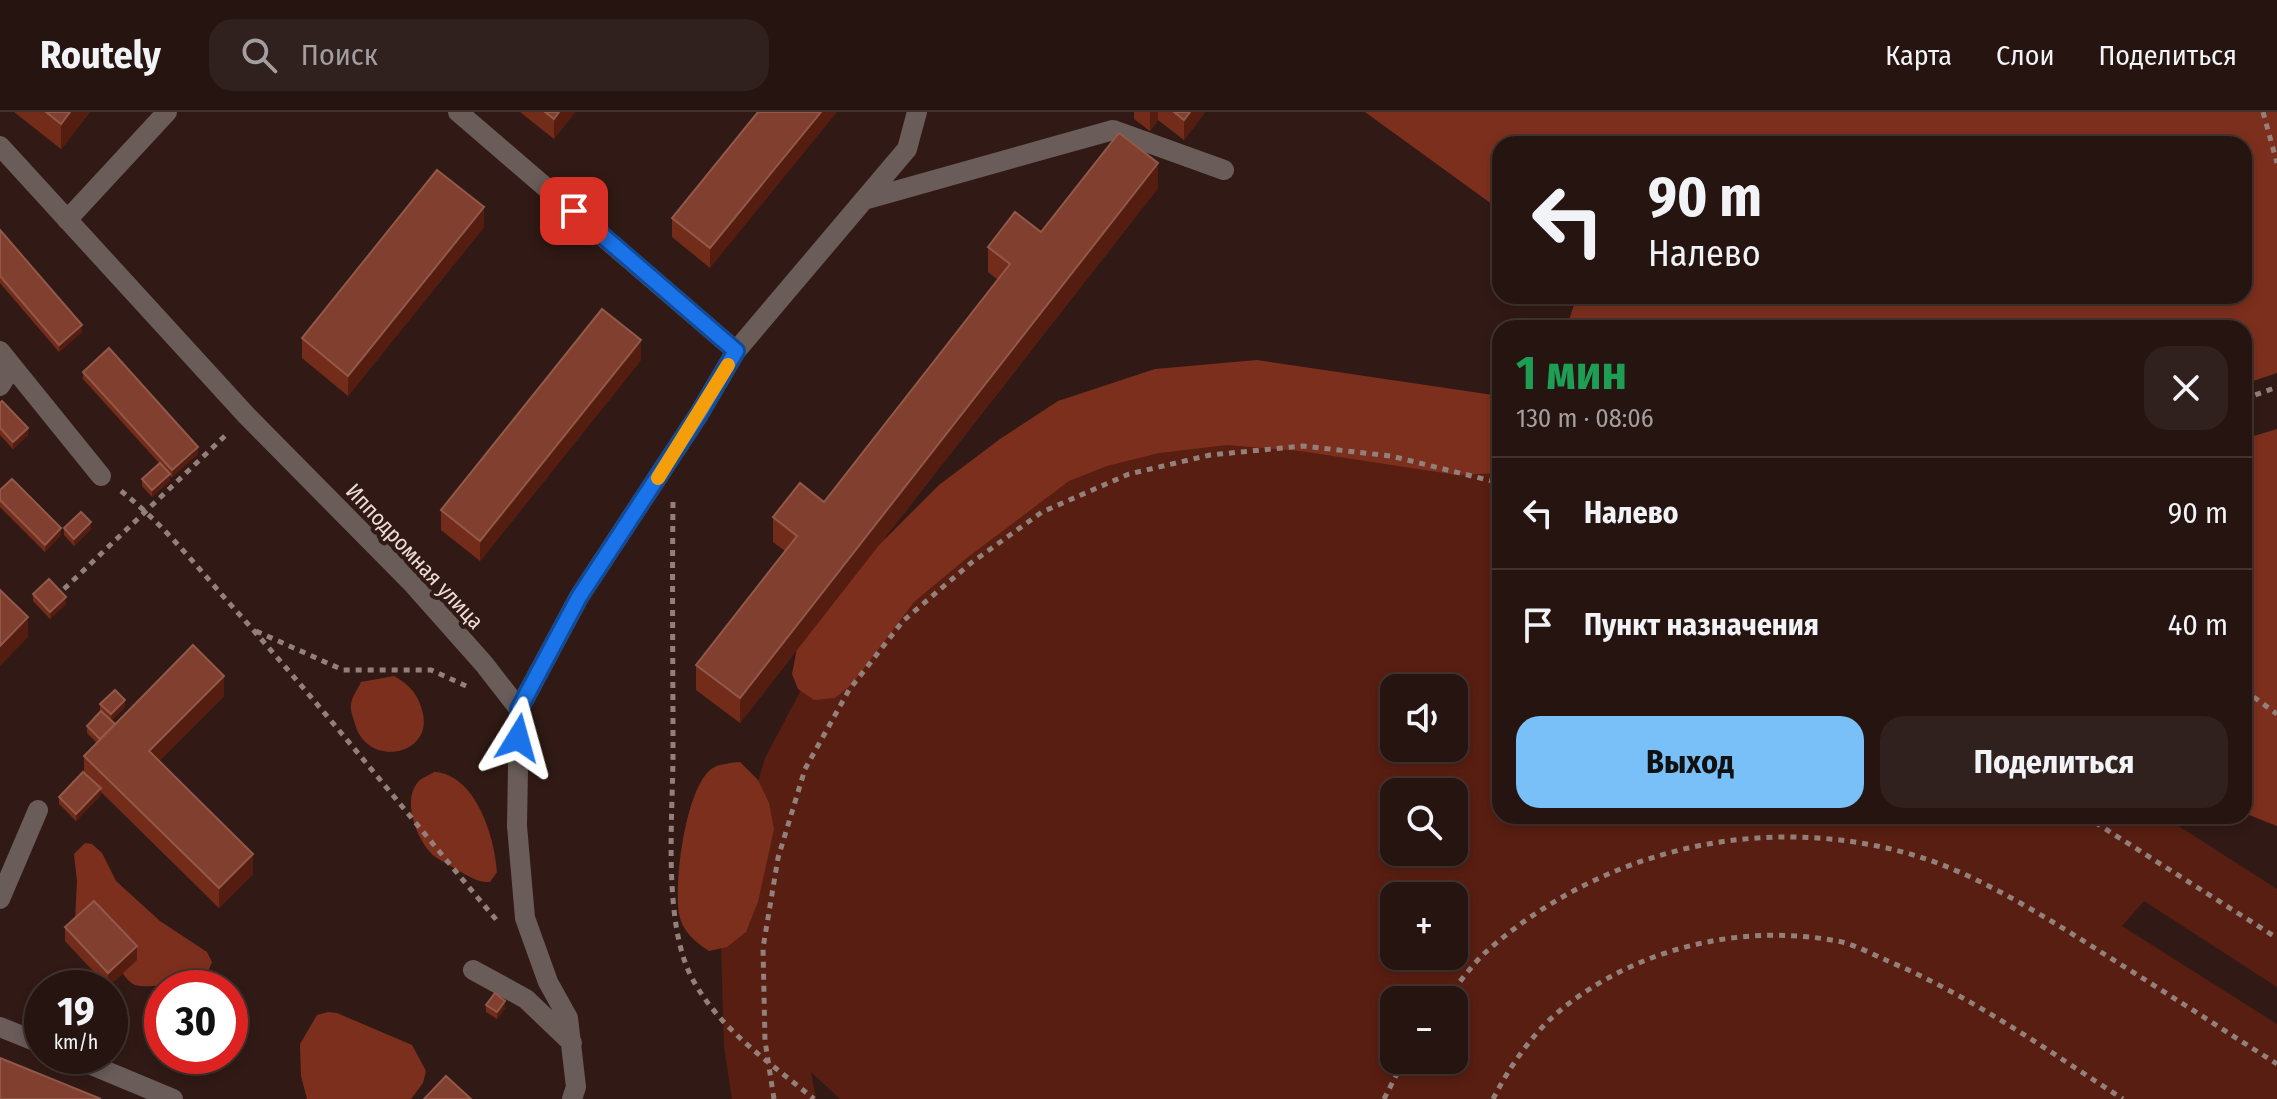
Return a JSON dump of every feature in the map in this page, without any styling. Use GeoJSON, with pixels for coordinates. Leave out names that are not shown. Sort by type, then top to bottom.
{"type":"FeatureCollection","features":[{"type":"Feature","properties":{"kind":"street"},"geometry":{"type":"LineString","coordinates":[[67,220],[167,112]]}},
{"type":"Feature","properties":{"kind":"street"},"geometry":{"type":"LineString","coordinates":[[458,112],[736,351]]}},
{"type":"Feature","properties":{"kind":"street"},"geometry":{"type":"LineString","coordinates":[[572,1099],[576,1087],[568,1018],[548,982],[525,918],[517,826],[519,709],[579,597],[699,414],[736,351],[907,149],[917,112]]}},
{"type":"Feature","properties":{"kind":"street"},"geometry":{"type":"LineString","coordinates":[[867,199],[1113,130],[1224,170]]}},
{"type":"Feature","properties":{"kind":"street","name":"Ипподромная улица"},"geometry":{"type":"LineString","coordinates":[[0,146],[247,416],[413,584],[484,664],[519,709]]}},
{"type":"Feature","properties":{"kind":"street"},"geometry":{"type":"LineString","coordinates":[[0,386],[6,359]]}},
{"type":"Feature","properties":{"kind":"street"},"geometry":{"type":"LineString","coordinates":[[6,359],[101,476]]}},
{"type":"Feature","properties":{"kind":"street"},"geometry":{"type":"LineString","coordinates":[[0,899],[38,810]]}},
{"type":"Feature","properties":{"kind":"street"},"geometry":{"type":"LineString","coordinates":[[473,970],[526,999],[572,1043]]}},
{"type":"Feature","properties":{"kind":"street"},"geometry":{"type":"LineString","coordinates":[[0,1027],[24,1037]]}},
{"type":"Feature","properties":{"kind":"street"},"geometry":{"type":"LineString","coordinates":[[113,1074],[173,1099]]}},
{"type":"Feature","properties":{"kind":"path"},"geometry":{"type":"LineString","coordinates":[[2263,112],[2277,163]]}},
{"type":"Feature","properties":{"kind":"path"},"geometry":{"type":"LineString","coordinates":[[2252,396],[2277,387]]}},
{"type":"Feature","properties":{"kind":"path"},"geometry":{"type":"LineString","coordinates":[[64,589],[247,416]]}},
{"type":"Feature","properties":{"kind":"path"},"geometry":{"type":"LineString","coordinates":[[774,1099],[765,1041],[763,948],[778,858],[805,769],[849,690],[903,621],[971,563],[1042,512],[1129,474],[1210,455],[1303,446],[1391,456],[1492,481]]}},
{"type":"Feature","properties":{"kind":"path"},"geometry":{"type":"LineString","coordinates":[[101,476],[146,511],[252,629],[368,763],[507,933]]}},
{"type":"Feature","properties":{"kind":"path"},"geometry":{"type":"LineString","coordinates":[[673,498],[673,858],[676,925],[691,977],[707,1004],[733,1032],[814,1099]]}},
{"type":"Feature","properties":{"kind":"path"},"geometry":{"type":"LineString","coordinates":[[252,629],[343,670],[431,670],[469,687]]}},
{"type":"Feature","properties":{"kind":"path"},"geometry":{"type":"LineString","coordinates":[[2252,696],[2277,714]]}},
{"type":"Feature","properties":{"kind":"path"},"geometry":{"type":"LineString","coordinates":[[2098,824],[2277,938]]}},
{"type":"Feature","properties":{"kind":"path"},"geometry":{"type":"LineString","coordinates":[[1457,986],[1486,951],[1540,909],[1610,871],[1675,850],[1752,837],[1833,837],[1918,856],[1992,888],[2062,927],[2277,1064]]}},
{"type":"Feature","properties":{"kind":"path"},"geometry":{"type":"LineString","coordinates":[[1493,1099],[1532,1039],[1562,1009],[1608,978],[1659,954],[1716,940],[1772,935],[1839,941],[1920,975],[2006,1023],[2123,1099]]}},
{"type":"Feature","properties":{"kind":"path"},"geometry":{"type":"LineString","coordinates":[[1384,1099],[1397,1074]]}},
{"type":"Feature","properties":{"kind":"shaded area"},"geometry":{"type":"Polygon","coordinates":[[[1365,112],[2277,112],[2277,373],[2252,381],[2252,320],[1569,320],[1574,304],[2252,304],[2252,136],[1492,136],[1492,204],[1365,112]]]}},
{"type":"Feature","properties":{"kind":"shaded area"},"geometry":{"type":"Polygon","coordinates":[[[1257,360],[1492,395],[1492,473],[1457,475],[1300,451],[1227,445],[1159,453],[1107,466],[1069,481],[914,602],[852,684],[835,698],[814,700],[798,689],[792,674],[799,638],[842,582],[939,485],[1000,439],[1058,401],[1155,369],[1257,360]]]}},
{"type":"Feature","properties":{"kind":"shaded area"},"geometry":{"type":"Polygon","coordinates":[[[2277,429],[2277,826],[2252,816],[2252,437],[2277,429]]]}},
{"type":"Feature","properties":{"kind":"shaded area"},"geometry":{"type":"Polygon","coordinates":[[[1111,436],[1492,438],[1492,824],[2175,824],[2277,889],[2277,987],[2144,901],[2122,926],[2277,1024],[2277,1099],[840,1099],[811,1072],[816,1099],[732,1099],[724,1047],[721,946],[737,853],[765,758],[810,673],[1111,436]]]}},
{"type":"Feature","properties":{"kind":"shaded area"},"geometry":{"type":"Polygon","coordinates":[[[394,676],[416,696],[423,714],[423,728],[418,739],[409,747],[384,751],[372,747],[362,738],[352,715],[351,702],[361,682],[394,676]]]}},
{"type":"Feature","properties":{"kind":"shaded area"},"geometry":{"type":"Polygon","coordinates":[[[740,762],[758,780],[769,803],[774,829],[758,902],[746,932],[727,947],[709,951],[690,936],[679,914],[678,881],[683,838],[701,781],[713,768],[740,762]]]}},
{"type":"Feature","properties":{"kind":"shaded area"},"geometry":{"type":"Polygon","coordinates":[[[434,772],[449,775],[461,784],[480,810],[492,842],[497,872],[490,882],[471,878],[437,858],[417,832],[411,811],[413,790],[419,781],[434,772]]]}},
{"type":"Feature","properties":{"kind":"shaded area"},"geometry":{"type":"Polygon","coordinates":[[[85,843],[92,844],[102,853],[116,881],[160,921],[207,952],[212,962],[209,970],[144,970],[144,986],[128,981],[128,970],[121,970],[106,950],[75,921],[77,881],[74,854],[85,843]]]}},
{"type":"Feature","properties":{"kind":"shaded area"},"geometry":{"type":"Polygon","coordinates":[[[328,1012],[412,1045],[426,1071],[423,1083],[411,1099],[307,1099],[301,1076],[300,1044],[317,1015],[328,1012]]]}},
{"type":"Feature","properties":{"kind":"building"},"geometry":{"type":"Polygon","coordinates":[[[46,112],[70,112],[61,124],[46,112]]]}},
{"type":"Feature","properties":{"kind":"building"},"geometry":{"type":"Polygon","coordinates":[[[545,112],[559,112],[554,119],[545,112]]]}},
{"type":"Feature","properties":{"kind":"building"},"geometry":{"type":"Polygon","coordinates":[[[758,112],[821,112],[710,248],[672,218],[758,112]]]}},
{"type":"Feature","properties":{"kind":"building"},"geometry":{"type":"Polygon","coordinates":[[[1174,112],[1190,112],[1184,120],[1174,112]]]}},
{"type":"Feature","properties":{"kind":"building"},"geometry":{"type":"Polygon","coordinates":[[[1119,133],[1158,163],[740,698],[696,665],[797,536],[773,517],[800,483],[824,502],[1010,264],[988,247],[1015,212],[1041,232],[1119,133]]]}},
{"type":"Feature","properties":{"kind":"building"},"geometry":{"type":"Polygon","coordinates":[[[437,170],[484,207],[348,376],[302,338],[437,170]]]}},
{"type":"Feature","properties":{"kind":"building"},"geometry":{"type":"Polygon","coordinates":[[[0,230],[82,325],[59,345],[0,276],[0,230]]]}},
{"type":"Feature","properties":{"kind":"building"},"geometry":{"type":"Polygon","coordinates":[[[602,309],[641,340],[480,541],[441,510],[602,309]]]}},
{"type":"Feature","properties":{"kind":"building"},"geometry":{"type":"Polygon","coordinates":[[[109,348],[198,447],[172,470],[83,372],[109,348]]]}},
{"type":"Feature","properties":{"kind":"building"},"geometry":{"type":"Polygon","coordinates":[[[2,401],[28,428],[13,442],[0,428],[2,401]]]}},
{"type":"Feature","properties":{"kind":"building"},"geometry":{"type":"Polygon","coordinates":[[[160,463],[170,474],[152,490],[142,479],[160,463]]]}},
{"type":"Feature","properties":{"kind":"building"},"geometry":{"type":"Polygon","coordinates":[[[12,479],[61,528],[45,545],[0,500],[0,490],[12,479]]]}},
{"type":"Feature","properties":{"kind":"building"},"geometry":{"type":"Polygon","coordinates":[[[81,512],[91,522],[74,539],[64,528],[81,512]]]}},
{"type":"Feature","properties":{"kind":"building"},"geometry":{"type":"Polygon","coordinates":[[[49,579],[66,597],[50,612],[33,594],[49,579]]]}},
{"type":"Feature","properties":{"kind":"building"},"geometry":{"type":"Polygon","coordinates":[[[0,590],[28,617],[0,646],[0,590]]]}},
{"type":"Feature","properties":{"kind":"building"},"geometry":{"type":"Polygon","coordinates":[[[193,645],[224,676],[149,751],[253,854],[219,888],[84,756],[193,645]]]}},
{"type":"Feature","properties":{"kind":"building"},"geometry":{"type":"Polygon","coordinates":[[[115,690],[125,700],[111,714],[100,704],[115,690]]]}},
{"type":"Feature","properties":{"kind":"building"},"geometry":{"type":"Polygon","coordinates":[[[101,711],[115,724],[100,739],[87,726],[101,711]]]}},
{"type":"Feature","properties":{"kind":"building"},"geometry":{"type":"Polygon","coordinates":[[[83,772],[101,788],[76,814],[59,797],[83,772]]]}},
{"type":"Feature","properties":{"kind":"building"},"geometry":{"type":"Polygon","coordinates":[[[94,901],[137,946],[111,970],[105,970],[65,927],[94,901]]]}},
{"type":"Feature","properties":{"kind":"building"},"geometry":{"type":"Polygon","coordinates":[[[495,993],[505,1001],[497,1012],[486,1005],[495,993]]]}},
{"type":"Feature","properties":{"kind":"building"},"geometry":{"type":"Polygon","coordinates":[[[0,1058],[24,1068],[24,1074],[39,1074],[101,1099],[0,1099],[0,1058]]]}},
{"type":"Feature","properties":{"kind":"building"},"geometry":{"type":"Polygon","coordinates":[[[446,1076],[471,1099],[424,1099],[446,1076]]]}},
{"type":"Feature","properties":{"kind":"slow traffic"},"geometry":{"type":"LineString","coordinates":[[658,478],[728,365]]}},
{"type":"Feature","properties":{"kind":"route"},"geometry":{"type":"LineString","coordinates":[[518,738],[519,709],[579,597],[699,414],[736,351],[574,211]]}}]}
